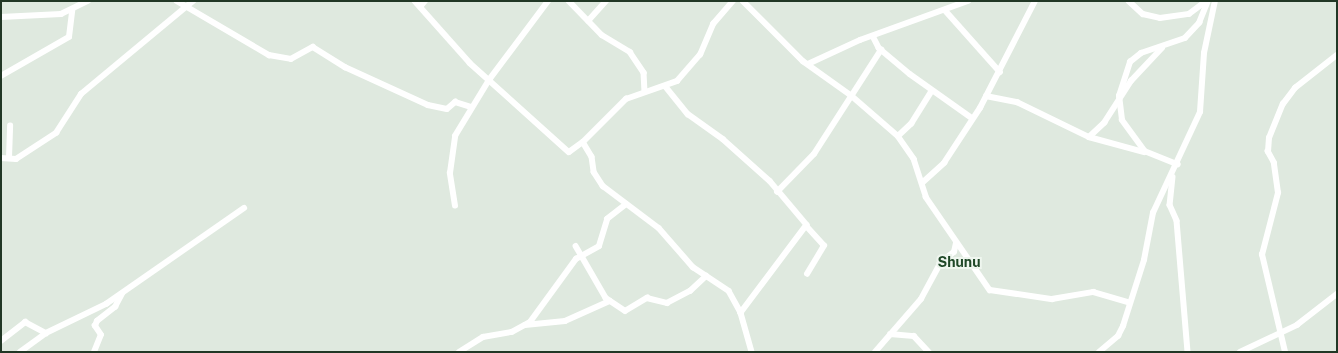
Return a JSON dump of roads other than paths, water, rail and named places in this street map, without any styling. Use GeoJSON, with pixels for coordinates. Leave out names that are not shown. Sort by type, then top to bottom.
{"type":"FeatureCollection","features":[{"type":"Feature","properties":{"kind":"street"},"geometry":{"type":"LineString","coordinates":[[1,17],[27,14],[38,17],[72,10],[88,1]]}},
{"type":"Feature","properties":{"kind":"street"},"geometry":{"type":"LineString","coordinates":[[177,1],[187,4],[269,55],[292,59],[313,46],[345,67],[428,105],[447,109],[455,102],[471,107]]}},
{"type":"Feature","properties":{"kind":"street"},"geometry":{"type":"LineString","coordinates":[[1,158],[9,158],[34,149],[56,133],[81,94],[187,4],[193,1]]}},
{"type":"Feature","properties":{"kind":"street"},"geometry":{"type":"LineString","coordinates":[[415,1],[489,80],[565,150],[573,151],[619,104],[645,90],[666,87],[690,68],[713,24],[733,1]]}},
{"type":"Feature","properties":{"kind":"street"},"geometry":{"type":"LineString","coordinates":[[420,7],[425,1]]}},
{"type":"Feature","properties":{"kind":"street"},"geometry":{"type":"LineString","coordinates":[[455,206],[450,173],[453,144],[471,107],[489,80],[548,1]]}},
{"type":"Feature","properties":{"kind":"street"},"geometry":{"type":"LineString","coordinates":[[569,1],[588,22],[630,52],[644,73],[645,90]]}},
{"type":"Feature","properties":{"kind":"street"},"geometry":{"type":"LineString","coordinates":[[588,22],[606,1]]}},
{"type":"Feature","properties":{"kind":"street"},"geometry":{"type":"LineString","coordinates":[[743,1],[808,64],[852,96],[898,136],[912,155],[926,197],[956,244],[987,288],[998,294],[1052,299],[1093,292],[1129,302]]}},
{"type":"Feature","properties":{"kind":"street"},"geometry":{"type":"LineString","coordinates":[[808,64],[873,36],[968,1]]}},
{"type":"Feature","properties":{"kind":"street"},"geometry":{"type":"LineString","coordinates":[[922,183],[941,167],[986,96],[1000,72],[1035,1]]}},
{"type":"Feature","properties":{"kind":"street"},"geometry":{"type":"LineString","coordinates":[[1129,1],[1144,14],[1160,18],[1189,14],[1207,1]]}},
{"type":"Feature","properties":{"kind":"street"},"geometry":{"type":"LineString","coordinates":[[1089,137],[1104,123],[1119,96],[1130,62],[1141,53],[1163,47],[1192,32],[1207,1]]}},
{"type":"Feature","properties":{"kind":"street"},"geometry":{"type":"LineString","coordinates":[[1099,352],[1118,336],[1144,260],[1153,213],[1178,165],[1200,112],[1204,53],[1215,1]]}},
{"type":"Feature","properties":{"kind":"street"},"geometry":{"type":"LineString","coordinates":[[1,76],[69,37],[72,10]]}},
{"type":"Feature","properties":{"kind":"street"},"geometry":{"type":"LineString","coordinates":[[945,10],[1000,72]]}},
{"type":"Feature","properties":{"kind":"street"},"geometry":{"type":"LineString","coordinates":[[873,36],[881,50],[932,91],[972,118]]}},
{"type":"Feature","properties":{"kind":"street"},"geometry":{"type":"LineString","coordinates":[[1145,152],[1122,120],[1119,96],[1163,47]]}},
{"type":"Feature","properties":{"kind":"street"},"geometry":{"type":"LineString","coordinates":[[777,192],[814,154],[881,50]]}},
{"type":"Feature","properties":{"kind":"street"},"geometry":{"type":"LineString","coordinates":[[1286,352],[1262,255],[1278,193],[1274,163],[1268,152],[1269,138],[1283,104],[1294,88],[1337,55]]}},
{"type":"Feature","properties":{"kind":"street"},"geometry":{"type":"LineString","coordinates":[[666,87],[684,110],[758,169],[824,248],[807,274]]}},
{"type":"Feature","properties":{"kind":"street"},"geometry":{"type":"LineString","coordinates":[[898,136],[911,124],[932,91]]}},
{"type":"Feature","properties":{"kind":"street"},"geometry":{"type":"LineString","coordinates":[[986,96],[1017,102],[1089,137],[1145,152],[1178,165]]}},
{"type":"Feature","properties":{"kind":"street"},"geometry":{"type":"LineString","coordinates":[[9,158],[10,126]]}},
{"type":"Feature","properties":{"kind":"street"},"geometry":{"type":"LineString","coordinates":[[583,142],[598,179],[626,204],[659,228],[689,263],[706,276],[727,288],[741,313],[752,352]]}},
{"type":"Feature","properties":{"kind":"street"},"geometry":{"type":"LineString","coordinates":[[1172,176],[1170,205],[1177,221],[1188,352]]}},
{"type":"Feature","properties":{"kind":"street"},"geometry":{"type":"LineString","coordinates":[[525,325],[581,255],[599,246],[607,219],[626,204]]}},
{"type":"Feature","properties":{"kind":"street"},"geometry":{"type":"LineString","coordinates":[[20,352],[46,333],[122,293],[244,208]]}},
{"type":"Feature","properties":{"kind":"street"},"geometry":{"type":"LineString","coordinates":[[741,313],[807,227]]}},
{"type":"Feature","properties":{"kind":"street"},"geometry":{"type":"LineString","coordinates":[[875,352],[921,299],[941,262],[954,252],[956,244]]}},
{"type":"Feature","properties":{"kind":"street"},"geometry":{"type":"LineString","coordinates":[[576,246],[610,301],[625,311],[647,298],[667,303],[690,291],[706,276]]}},
{"type":"Feature","properties":{"kind":"street"},"geometry":{"type":"LineString","coordinates":[[94,352],[101,334],[95,326],[97,320],[115,307],[122,293]]}},
{"type":"Feature","properties":{"kind":"street"},"geometry":{"type":"LineString","coordinates":[[1240,352],[1282,332],[1337,294]]}},
{"type":"Feature","properties":{"kind":"street"},"geometry":{"type":"LineString","coordinates":[[459,352],[483,337],[525,325],[566,322],[610,301]]}},
{"type":"Feature","properties":{"kind":"street"},"geometry":{"type":"LineString","coordinates":[[1,341],[25,322],[46,333]]}},
{"type":"Feature","properties":{"kind":"street"},"geometry":{"type":"LineString","coordinates":[[890,334],[914,336],[929,352]]}},
{"type":"Feature","properties":{"kind":"district","name":"Shunu"},"geometry":{"type":"Point","coordinates":[959,262]}}]}
